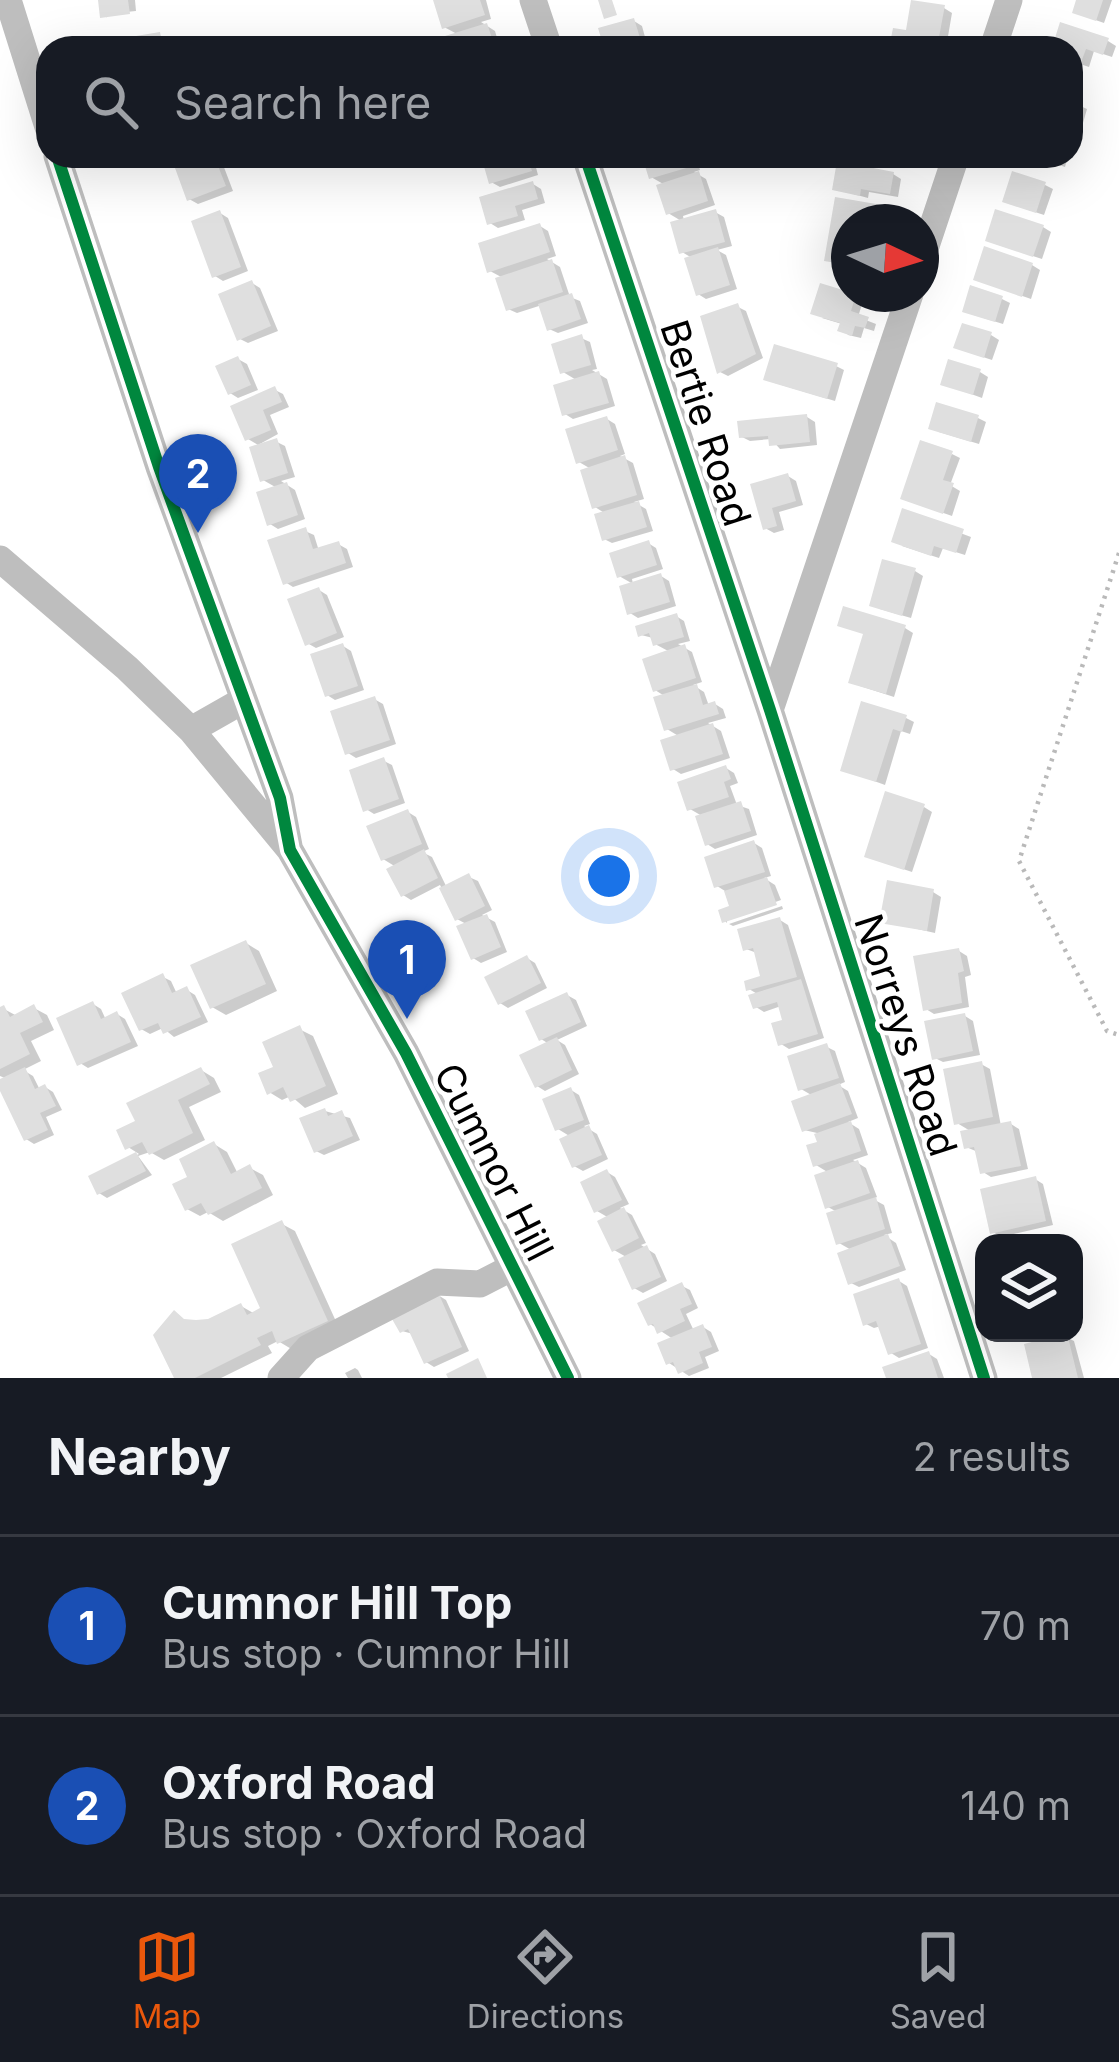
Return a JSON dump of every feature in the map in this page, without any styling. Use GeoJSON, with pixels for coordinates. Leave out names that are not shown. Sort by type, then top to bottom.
{"type":"FeatureCollection","features":[{"type":"Feature","properties":{"kind":"street"},"geometry":{"type":"LineString","coordinates":[[8,0],[36,89]]}},
{"type":"Feature","properties":{"kind":"street"},"geometry":{"type":"LineString","coordinates":[[533,0],[545,36]]}},
{"type":"Feature","properties":{"kind":"street"},"geometry":{"type":"LineString","coordinates":[[997,36],[1009,0]]}},
{"type":"Feature","properties":{"kind":"street"},"geometry":{"type":"LineString","coordinates":[[61,168],[159,466],[280,798],[290,850]]}},
{"type":"Feature","properties":{"kind":"street","name":"Bertie Road"},"geometry":{"type":"LineString","coordinates":[[589,168],[770,710]]}},
{"type":"Feature","properties":{"kind":"street"},"geometry":{"type":"LineString","coordinates":[[939,207],[952,168]]}},
{"type":"Feature","properties":{"kind":"street"},"geometry":{"type":"LineString","coordinates":[[770,710],[904,312]]}},
{"type":"Feature","properties":{"kind":"street","name":"Cumnor Hill"},"geometry":{"type":"LineString","coordinates":[[0,559],[191,730],[290,850],[406,1053],[568,1378]]}},
{"type":"Feature","properties":{"kind":"street"},"geometry":{"type":"LineString","coordinates":[[191,730],[242,701]]}},
{"type":"Feature","properties":{"kind":"street","name":"Norreys Road"},"geometry":{"type":"LineString","coordinates":[[770,710],[984,1378]]}},
{"type":"Feature","properties":{"kind":"street"},"geometry":{"type":"LineString","coordinates":[[281,1378],[308,1348],[437,1282],[480,1284],[514,1268]]}},
{"type":"Feature","properties":{"kind":"path"},"geometry":{"type":"LineString","coordinates":[[1119,553],[1019,861],[1107,1030],[1119,1034]]}},
{"type":"Feature","properties":{"kind":"building"},"geometry":{"type":"Polygon","coordinates":[[[98,0],[128,0],[130,14],[100,18],[98,0]]]}},
{"type":"Feature","properties":{"kind":"building"},"geometry":{"type":"Polygon","coordinates":[[[433,0],[480,0],[485,15],[442,29],[433,0]]]}},
{"type":"Feature","properties":{"kind":"building"},"geometry":{"type":"Polygon","coordinates":[[[598,0],[612,0],[617,15],[604,19],[598,0]]]}},
{"type":"Feature","properties":{"kind":"building"},"geometry":{"type":"Polygon","coordinates":[[[911,0],[945,5],[939,36],[891,36],[893,28],[906,30],[911,0]]]}},
{"type":"Feature","properties":{"kind":"building"},"geometry":{"type":"Polygon","coordinates":[[[1076,0],[1103,0],[1096,21],[1072,13],[1076,0]]]}},
{"type":"Feature","properties":{"kind":"building"},"geometry":{"type":"Polygon","coordinates":[[[634,18],[639,36],[600,36],[598,28],[634,18]]]}},
{"type":"Feature","properties":{"kind":"building"},"geometry":{"type":"Polygon","coordinates":[[[1060,22],[1109,38],[1103,55],[1086,49],[1083,57],[1083,36],[1056,36],[1060,22]]]}},
{"type":"Feature","properties":{"kind":"building"},"geometry":{"type":"Polygon","coordinates":[[[487,23],[491,36],[445,36],[487,23]]]}},
{"type":"Feature","properties":{"kind":"building"},"geometry":{"type":"Polygon","coordinates":[[[175,168],[219,168],[226,186],[187,201],[175,168]]]}},
{"type":"Feature","properties":{"kind":"building"},"geometry":{"type":"Polygon","coordinates":[[[484,168],[531,168],[532,171],[489,184],[484,168]]]}},
{"type":"Feature","properties":{"kind":"building"},"geometry":{"type":"Polygon","coordinates":[[[646,168],[686,168],[649,179],[646,168]]]}},
{"type":"Feature","properties":{"kind":"building"},"geometry":{"type":"Polygon","coordinates":[[[836,168],[894,172],[890,194],[861,189],[860,196],[832,190],[836,168]]]}},
{"type":"Feature","properties":{"kind":"building"},"geometry":{"type":"Polygon","coordinates":[[[699,171],[708,201],[666,215],[656,185],[699,171]]]}},
{"type":"Feature","properties":{"kind":"building"},"geometry":{"type":"Polygon","coordinates":[[[1012,171],[1046,182],[1036,213],[1002,202],[1012,171]]]}},
{"type":"Feature","properties":{"kind":"building"},"geometry":{"type":"Polygon","coordinates":[[[533,181],[538,199],[515,206],[518,216],[487,225],[479,197],[533,181]]]}},
{"type":"Feature","properties":{"kind":"building"},"geometry":{"type":"Polygon","coordinates":[[[835,197],[876,204],[834,204],[835,197]]]}},
{"type":"Feature","properties":{"kind":"building"},"geometry":{"type":"Polygon","coordinates":[[[716,209],[725,242],[679,254],[670,222],[716,209]]]}},
{"type":"Feature","properties":{"kind":"building"},"geometry":{"type":"Polygon","coordinates":[[[995,209],[1044,225],[1033,257],[985,241],[995,209]]]}},
{"type":"Feature","properties":{"kind":"building"},"geometry":{"type":"Polygon","coordinates":[[[220,210],[241,267],[212,278],[191,221],[220,210]]]}},
{"type":"Feature","properties":{"kind":"building"},"geometry":{"type":"Polygon","coordinates":[[[831,220],[831,262],[824,261],[831,220]]]}},
{"type":"Feature","properties":{"kind":"building"},"geometry":{"type":"Polygon","coordinates":[[[540,223],[550,252],[487,273],[478,243],[540,223]]]}},
{"type":"Feature","properties":{"kind":"building"},"geometry":{"type":"Polygon","coordinates":[[[984,246],[1033,263],[1022,297],[973,280],[984,246]]]}},
{"type":"Feature","properties":{"kind":"building"},"geometry":{"type":"Polygon","coordinates":[[[718,247],[730,285],[696,296],[684,258],[718,247]]]}},
{"type":"Feature","properties":{"kind":"building"},"geometry":{"type":"Polygon","coordinates":[[[552,259],[563,292],[506,311],[495,278],[552,259]]]}},
{"type":"Feature","properties":{"kind":"building"},"geometry":{"type":"Polygon","coordinates":[[[252,280],[271,326],[237,341],[218,294],[252,280]]]}},
{"type":"Feature","properties":{"kind":"building"},"geometry":{"type":"Polygon","coordinates":[[[820,283],[831,286],[831,312],[869,317],[865,328],[855,326],[852,336],[837,331],[840,323],[810,314],[820,283]]]}},
{"type":"Feature","properties":{"kind":"building"},"geometry":{"type":"Polygon","coordinates":[[[970,285],[1003,296],[995,322],[962,312],[970,285]]]}},
{"type":"Feature","properties":{"kind":"building"},"geometry":{"type":"Polygon","coordinates":[[[572,293],[581,319],[547,331],[538,304],[572,293]]]}},
{"type":"Feature","properties":{"kind":"building"},"geometry":{"type":"Polygon","coordinates":[[[738,303],[756,354],[717,374],[700,316],[738,303]]]}},
{"type":"Feature","properties":{"kind":"building"},"geometry":{"type":"Polygon","coordinates":[[[962,323],[992,332],[984,358],[953,348],[962,323]]]}},
{"type":"Feature","properties":{"kind":"building"},"geometry":{"type":"Polygon","coordinates":[[[582,334],[591,365],[560,374],[551,344],[582,334]]]}},
{"type":"Feature","properties":{"kind":"building"},"geometry":{"type":"Polygon","coordinates":[[[774,344],[838,363],[827,399],[763,380],[774,344]]]}},
{"type":"Feature","properties":{"kind":"building"},"geometry":{"type":"Polygon","coordinates":[[[238,356],[251,385],[228,395],[215,366],[238,356]]]}},
{"type":"Feature","properties":{"kind":"building"},"geometry":{"type":"Polygon","coordinates":[[[948,359],[981,369],[973,395],[940,385],[948,359]]]}},
{"type":"Feature","properties":{"kind":"building"},"geometry":{"type":"Polygon","coordinates":[[[599,371],[609,403],[562,416],[553,385],[599,371]]]}},
{"type":"Feature","properties":{"kind":"building"},"geometry":{"type":"Polygon","coordinates":[[[275,386],[282,402],[263,410],[271,430],[245,441],[230,406],[275,386]]]}},
{"type":"Feature","properties":{"kind":"building"},"geometry":{"type":"Polygon","coordinates":[[[936,402],[979,415],[971,442],[928,429],[936,402]]]}},
{"type":"Feature","properties":{"kind":"building"},"geometry":{"type":"Polygon","coordinates":[[[807,414],[810,442],[769,446],[768,436],[739,438],[737,421],[807,414]]]}},
{"type":"Feature","properties":{"kind":"building"},"geometry":{"type":"Polygon","coordinates":[[[607,416],[618,450],[576,464],[565,429],[607,416]]]}},
{"type":"Feature","properties":{"kind":"building"},"geometry":{"type":"Polygon","coordinates":[[[277,438],[288,473],[260,482],[249,447],[277,438]]]}},
{"type":"Feature","properties":{"kind":"building"},"geometry":{"type":"Polygon","coordinates":[[[920,440],[953,451],[943,480],[954,483],[943,514],[900,499],[920,440]]]}},
{"type":"Feature","properties":{"kind":"building"},"geometry":{"type":"Polygon","coordinates":[[[625,455],[637,495],[592,509],[580,470],[625,455]]]}},
{"type":"Feature","properties":{"kind":"building"},"geometry":{"type":"Polygon","coordinates":[[[788,473],[796,501],[772,508],[777,526],[763,530],[750,484],[788,473]]]}},
{"type":"Feature","properties":{"kind":"building"},"geometry":{"type":"Polygon","coordinates":[[[287,482],[298,515],[267,526],[256,492],[287,482]]]}},
{"type":"Feature","properties":{"kind":"building"},"geometry":{"type":"Polygon","coordinates":[[[639,501],[647,527],[602,541],[594,514],[639,501]]]}},
{"type":"Feature","properties":{"kind":"building"},"geometry":{"type":"Polygon","coordinates":[[[902,508],[964,529],[956,553],[934,546],[931,556],[891,542],[902,508]]]}},
{"type":"Feature","properties":{"kind":"building"},"geometry":{"type":"Polygon","coordinates":[[[306,527],[313,549],[339,541],[346,563],[283,585],[267,540],[306,527]]]}},
{"type":"Feature","properties":{"kind":"building"},"geometry":{"type":"Polygon","coordinates":[[[649,540],[657,565],[617,578],[609,553],[649,540]]]}},
{"type":"Feature","properties":{"kind":"building"},"geometry":{"type":"Polygon","coordinates":[[[882,559],[916,568],[902,616],[869,606],[882,559]]]}},
{"type":"Feature","properties":{"kind":"building"},"geometry":{"type":"Polygon","coordinates":[[[661,573],[670,602],[627,615],[619,586],[661,573]]]}},
{"type":"Feature","properties":{"kind":"building"},"geometry":{"type":"Polygon","coordinates":[[[319,587],[337,633],[305,646],[287,599],[319,587]]]}},
{"type":"Feature","properties":{"kind":"building"},"geometry":{"type":"Polygon","coordinates":[[[843,606],[906,625],[886,694],[848,683],[863,634],[837,626],[843,606]]]}},
{"type":"Feature","properties":{"kind":"building"},"geometry":{"type":"Polygon","coordinates":[[[677,613],[684,637],[653,646],[649,633],[638,637],[635,626],[677,613]]]}},
{"type":"Feature","properties":{"kind":"building"},"geometry":{"type":"Polygon","coordinates":[[[343,643],[358,686],[325,697],[310,654],[343,643]]]}},
{"type":"Feature","properties":{"kind":"building"},"geometry":{"type":"Polygon","coordinates":[[[685,644],[696,678],[653,692],[642,659],[685,644]]]}},
{"type":"Feature","properties":{"kind":"building"},"geometry":{"type":"Polygon","coordinates":[[[697,684],[703,705],[715,701],[719,714],[664,731],[653,697],[697,684]]]}},
{"type":"Feature","properties":{"kind":"building"},"geometry":{"type":"Polygon","coordinates":[[[375,696],[390,740],[345,755],[330,711],[375,696]]]}},
{"type":"Feature","properties":{"kind":"building"},"geometry":{"type":"Polygon","coordinates":[[[861,701],[907,715],[902,732],[893,729],[876,782],[840,771],[861,701]]]}},
{"type":"Feature","properties":{"kind":"building"},"geometry":{"type":"Polygon","coordinates":[[[713,723],[723,754],[670,771],[660,740],[713,723]]]}},
{"type":"Feature","properties":{"kind":"building"},"geometry":{"type":"Polygon","coordinates":[[[384,757],[399,799],[363,812],[349,770],[384,757]]]}},
{"type":"Feature","properties":{"kind":"building"},"geometry":{"type":"Polygon","coordinates":[[[726,765],[731,779],[724,782],[729,797],[687,811],[677,782],[726,765]]]}},
{"type":"Feature","properties":{"kind":"building"},"geometry":{"type":"Polygon","coordinates":[[[885,791],[925,804],[904,870],[864,857],[885,791]]]}},
{"type":"Feature","properties":{"kind":"building"},"geometry":{"type":"Polygon","coordinates":[[[741,801],[751,831],[705,846],[695,816],[741,801]]]}},
{"type":"Feature","properties":{"kind":"building"},"geometry":{"type":"Polygon","coordinates":[[[408,809],[422,844],[381,861],[366,826],[408,809]]]}},
{"type":"Feature","properties":{"kind":"building"},"geometry":{"type":"Polygon","coordinates":[[[754,840],[765,872],[714,888],[704,857],[754,840]]]}},
{"type":"Feature","properties":{"kind":"building"},"geometry":{"type":"Polygon","coordinates":[[[424,849],[438,878],[401,897],[386,869],[424,849]]]}},
{"type":"Feature","properties":{"kind":"building"},"geometry":{"type":"Polygon","coordinates":[[[469,873],[485,906],[455,921],[439,888],[469,873]]]}},
{"type":"Feature","properties":{"kind":"building"},"geometry":{"type":"Polygon","coordinates":[[[767,877],[777,905],[722,923],[718,910],[729,906],[724,891],[767,877]]]}},
{"type":"Feature","properties":{"kind":"building"},"geometry":{"type":"Polygon","coordinates":[[[887,880],[934,889],[927,931],[879,923],[887,880]]]}},
{"type":"Feature","properties":{"kind":"building"},"geometry":{"type":"Polygon","coordinates":[[[487,914],[501,947],[471,960],[456,926],[487,914]]]}},
{"type":"Feature","properties":{"kind":"building"},"geometry":{"type":"Polygon","coordinates":[[[780,917],[797,977],[746,991],[744,981],[760,976],[753,948],[743,951],[737,929],[780,917]]]}},
{"type":"Feature","properties":{"kind":"building"},"geometry":{"type":"Polygon","coordinates":[[[246,940],[266,984],[210,1009],[190,965],[246,940]]]}},
{"type":"Feature","properties":{"kind":"building"},"geometry":{"type":"Polygon","coordinates":[[[959,948],[964,971],[958,973],[962,1003],[923,1011],[913,956],[959,948]]]}},
{"type":"Feature","properties":{"kind":"building"},"geometry":{"type":"Polygon","coordinates":[[[527,955],[541,983],[498,1005],[484,977],[527,955]]]}},
{"type":"Feature","properties":{"kind":"building"},"geometry":{"type":"Polygon","coordinates":[[[163,973],[172,993],[187,986],[201,1017],[163,1034],[158,1023],[139,1031],[121,993],[163,973]]]}},
{"type":"Feature","properties":{"kind":"building"},"geometry":{"type":"Polygon","coordinates":[[[801,979],[818,1034],[778,1046],[771,1023],[782,1020],[777,1002],[753,1009],[748,995],[801,979]]]}},
{"type":"Feature","properties":{"kind":"building"},"geometry":{"type":"Polygon","coordinates":[[[567,992],[581,1022],[539,1041],[525,1011],[567,992]]]}},
{"type":"Feature","properties":{"kind":"building"},"geometry":{"type":"Polygon","coordinates":[[[93,1001],[101,1019],[117,1011],[131,1042],[77,1066],[56,1018],[93,1001]]]}},
{"type":"Feature","properties":{"kind":"building"},"geometry":{"type":"Polygon","coordinates":[[[34,1004],[43,1022],[20,1033],[30,1054],[0,1069],[0,1007],[4,1005],[10,1017],[34,1004]]]}},
{"type":"Feature","properties":{"kind":"building"},"geometry":{"type":"Polygon","coordinates":[[[965,1013],[973,1051],[932,1060],[924,1021],[965,1013]]]}},
{"type":"Feature","properties":{"kind":"building"},"geometry":{"type":"Polygon","coordinates":[[[300,1025],[326,1086],[290,1102],[283,1087],[267,1095],[258,1073],[273,1067],[262,1042],[300,1025]]]}},
{"type":"Feature","properties":{"kind":"building"},"geometry":{"type":"Polygon","coordinates":[[[557,1037],[572,1070],[535,1088],[519,1055],[557,1037]]]}},
{"type":"Feature","properties":{"kind":"building"},"geometry":{"type":"Polygon","coordinates":[[[827,1043],[839,1078],[798,1091],[787,1056],[827,1043]]]}},
{"type":"Feature","properties":{"kind":"building"},"geometry":{"type":"Polygon","coordinates":[[[982,1061],[993,1117],[954,1125],[943,1069],[982,1061]]]}},
{"type":"Feature","properties":{"kind":"building"},"geometry":{"type":"Polygon","coordinates":[[[25,1067],[35,1089],[45,1084],[56,1106],[40,1113],[48,1130],[24,1141],[0,1091],[0,1079],[25,1067]]]}},
{"type":"Feature","properties":{"kind":"building"},"geometry":{"type":"Polygon","coordinates":[[[201,1067],[210,1084],[178,1100],[193,1133],[149,1155],[142,1142],[125,1150],[116,1130],[135,1121],[126,1103],[201,1067]]]}},
{"type":"Feature","properties":{"kind":"building"},"geometry":{"type":"Polygon","coordinates":[[[840,1083],[852,1114],[802,1132],[791,1101],[840,1083]]]}},
{"type":"Feature","properties":{"kind":"building"},"geometry":{"type":"Polygon","coordinates":[[[571,1087],[584,1120],[555,1131],[542,1099],[571,1087]]]}},
{"type":"Feature","properties":{"kind":"building"},"geometry":{"type":"Polygon","coordinates":[[[325,1108],[328,1116],[342,1110],[353,1136],[314,1153],[299,1118],[325,1108]]]}},
{"type":"Feature","properties":{"kind":"building"},"geometry":{"type":"Polygon","coordinates":[[[851,1121],[861,1151],[813,1167],[806,1145],[817,1142],[814,1134],[851,1121]]]}},
{"type":"Feature","properties":{"kind":"building"},"geometry":{"type":"Polygon","coordinates":[[[1011,1121],[1021,1166],[980,1174],[974,1147],[964,1149],[960,1131],[1011,1121]]]}},
{"type":"Feature","properties":{"kind":"building"},"geometry":{"type":"Polygon","coordinates":[[[589,1125],[602,1155],[572,1168],[559,1139],[589,1125]]]}},
{"type":"Feature","properties":{"kind":"building"},"geometry":{"type":"Polygon","coordinates":[[[214,1141],[231,1174],[250,1164],[262,1188],[208,1215],[201,1203],[185,1211],[172,1184],[187,1177],[179,1159],[214,1141]]]}},
{"type":"Feature","properties":{"kind":"building"},"geometry":{"type":"Polygon","coordinates":[[[136,1152],[146,1171],[97,1195],[88,1176],[136,1152]]]}},
{"type":"Feature","properties":{"kind":"building"},"geometry":{"type":"Polygon","coordinates":[[[858,1160],[870,1193],[825,1209],[814,1175],[858,1160]]]}},
{"type":"Feature","properties":{"kind":"building"},"geometry":{"type":"Polygon","coordinates":[[[607,1169],[622,1200],[594,1213],[580,1182],[607,1169]]]}},
{"type":"Feature","properties":{"kind":"building"},"geometry":{"type":"Polygon","coordinates":[[[1036,1176],[1046,1221],[990,1234],[980,1189],[1036,1176]]]}},
{"type":"Feature","properties":{"kind":"building"},"geometry":{"type":"Polygon","coordinates":[[[876,1197],[885,1229],[836,1245],[826,1213],[876,1197]]]}},
{"type":"Feature","properties":{"kind":"building"},"geometry":{"type":"Polygon","coordinates":[[[624,1207],[639,1238],[612,1252],[597,1221],[624,1207]]]}},
{"type":"Feature","properties":{"kind":"building"},"geometry":{"type":"Polygon","coordinates":[[[282,1220],[328,1321],[277,1344],[272,1331],[257,1338],[261,1345],[195,1378],[174,1378],[153,1335],[174,1310],[184,1319],[196,1320],[241,1303],[247,1315],[260,1308],[231,1244],[282,1220]]]}},
{"type":"Feature","properties":{"kind":"building"},"geometry":{"type":"Polygon","coordinates":[[[888,1234],[900,1266],[848,1285],[837,1253],[888,1234]]]}},
{"type":"Feature","properties":{"kind":"building"},"geometry":{"type":"Polygon","coordinates":[[[647,1245],[661,1277],[632,1290],[618,1259],[647,1245]]]}},
{"type":"Feature","properties":{"kind":"building"},"geometry":{"type":"Polygon","coordinates":[[[899,1278],[921,1344],[888,1355],[876,1321],[863,1326],[853,1294],[899,1278]]]}},
{"type":"Feature","properties":{"kind":"building"},"geometry":{"type":"Polygon","coordinates":[[[682,1282],[692,1304],[680,1309],[685,1321],[657,1334],[637,1303],[682,1282]]]}},
{"type":"Feature","properties":{"kind":"building"},"geometry":{"type":"Polygon","coordinates":[[[438,1292],[462,1347],[424,1364],[408,1329],[400,1333],[392,1319],[438,1292]]]}},
{"type":"Feature","properties":{"kind":"building"},"geometry":{"type":"Polygon","coordinates":[[[703,1324],[712,1347],[699,1352],[703,1363],[678,1374],[673,1362],[666,1365],[657,1343],[703,1324]]]}},
{"type":"Feature","properties":{"kind":"building"},"geometry":{"type":"Polygon","coordinates":[[[1069,1342],[1078,1378],[1032,1378],[1024,1344],[1069,1342]]]}},
{"type":"Feature","properties":{"kind":"building"},"geometry":{"type":"Polygon","coordinates":[[[929,1351],[938,1378],[886,1378],[882,1367],[929,1351]]]}},
{"type":"Feature","properties":{"kind":"building"},"geometry":{"type":"Polygon","coordinates":[[[478,1358],[487,1378],[448,1378],[446,1374],[478,1358]]]}},
{"type":"Feature","properties":{"kind":"cycle path"},"geometry":{"type":"LineString","coordinates":[[61,168],[159,467],[280,798],[290,850],[406,1053],[568,1378]]}},
{"type":"Feature","properties":{"kind":"cycle path"},"geometry":{"type":"LineString","coordinates":[[589,168],[770,710],[984,1378]]}},
{"type":"Feature","properties":{"kind":"place","name":"Oxford Road"},"geometry":{"type":"Point","coordinates":[198,533]}},
{"type":"Feature","properties":{"kind":"place","name":"Cumnor Hill Top"},"geometry":{"type":"Point","coordinates":[407,1019]}}]}
